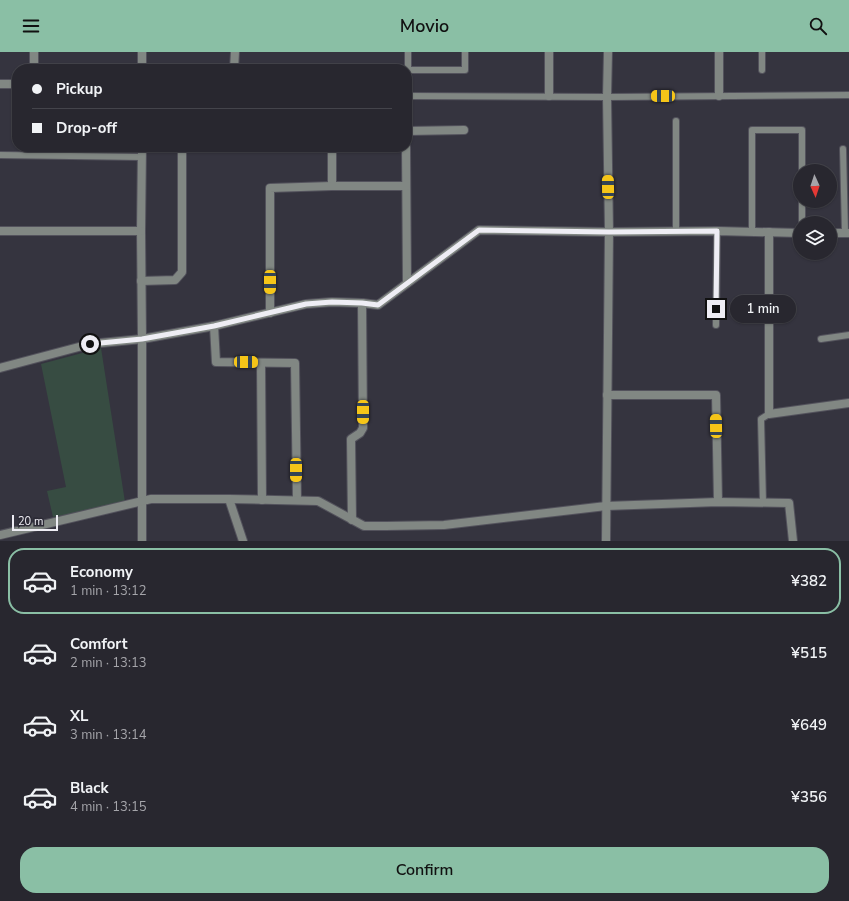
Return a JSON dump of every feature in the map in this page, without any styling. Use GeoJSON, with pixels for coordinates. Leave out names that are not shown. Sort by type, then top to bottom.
{"type":"FeatureCollection","features":[{"type":"Feature","properties":{"kind":"street"},"geometry":{"type":"LineString","coordinates":[[34,52],[34,64]]}},
{"type":"Feature","properties":{"kind":"street"},"geometry":{"type":"LineString","coordinates":[[142,52],[142,64]]}},
{"type":"Feature","properties":{"kind":"street"},"geometry":{"type":"LineString","coordinates":[[234,64],[235,52]]}},
{"type":"Feature","properties":{"kind":"street"},"geometry":{"type":"LineString","coordinates":[[549,52],[549,96]]}},
{"type":"Feature","properties":{"kind":"street"},"geometry":{"type":"LineString","coordinates":[[606,541],[609,232],[607,97],[608,52]]}},
{"type":"Feature","properties":{"kind":"street"},"geometry":{"type":"LineString","coordinates":[[719,52],[719,96]]}},
{"type":"Feature","properties":{"kind":"street"},"geometry":{"type":"LineString","coordinates":[[0,84],[12,84]]}},
{"type":"Feature","properties":{"kind":"street"},"geometry":{"type":"LineString","coordinates":[[412,131],[464,130]]}},
{"type":"Feature","properties":{"kind":"street"},"geometry":{"type":"LineString","coordinates":[[142,152],[140,231],[142,339],[142,541]]}},
{"type":"Feature","properties":{"kind":"street"},"geometry":{"type":"LineString","coordinates":[[141,281],[175,280],[182,272],[182,152]]}},
{"type":"Feature","properties":{"kind":"street"},"geometry":{"type":"LineString","coordinates":[[332,152],[332,186]]}},
{"type":"Feature","properties":{"kind":"street"},"geometry":{"type":"LineString","coordinates":[[406,152],[407,283]]}},
{"type":"Feature","properties":{"kind":"street"},"geometry":{"type":"LineString","coordinates":[[270,313],[270,188],[406,186]]}},
{"type":"Feature","properties":{"kind":"street"},"geometry":{"type":"LineString","coordinates":[[0,368],[90,344],[142,339],[214,326],[306,304],[332,302],[378,305],[479,230],[793,233]]}},
{"type":"Feature","properties":{"kind":"street"},"geometry":{"type":"LineString","coordinates":[[0,231],[140,231]]}},
{"type":"Feature","properties":{"kind":"street"},"geometry":{"type":"LineString","coordinates":[[768,232],[769,414],[849,403]]}},
{"type":"Feature","properties":{"kind":"street"},"geometry":{"type":"LineString","coordinates":[[352,520],[352,439],[360,433],[363,428],[362,303]]}},
{"type":"Feature","properties":{"kind":"street"},"geometry":{"type":"LineString","coordinates":[[214,326],[216,362],[295,363],[297,500]]}},
{"type":"Feature","properties":{"kind":"street"},"geometry":{"type":"LineString","coordinates":[[261,363],[262,500]]}},
{"type":"Feature","properties":{"kind":"street"},"geometry":{"type":"LineString","coordinates":[[607,395],[716,395],[718,502]]}},
{"type":"Feature","properties":{"kind":"street"},"geometry":{"type":"LineString","coordinates":[[0,535],[151,499],[318,501],[364,526],[444,525],[606,506],[718,502],[789,503],[793,541]]}},
{"type":"Feature","properties":{"kind":"street"},"geometry":{"type":"LineString","coordinates":[[229,499],[243,541]]}},
{"type":"Feature","properties":{"kind":"lane"},"geometry":{"type":"LineString","coordinates":[[408,52],[408,64]]}},
{"type":"Feature","properties":{"kind":"lane"},"geometry":{"type":"LineString","coordinates":[[412,70],[464,70],[465,52]]}},
{"type":"Feature","properties":{"kind":"lane"},"geometry":{"type":"LineString","coordinates":[[762,52],[762,70]]}},
{"type":"Feature","properties":{"kind":"lane"},"geometry":{"type":"LineString","coordinates":[[412,96],[607,97],[849,95]]}},
{"type":"Feature","properties":{"kind":"lane"},"geometry":{"type":"LineString","coordinates":[[676,121],[676,232]]}},
{"type":"Feature","properties":{"kind":"lane"},"geometry":{"type":"LineString","coordinates":[[752,232],[752,130],[802,130],[802,164]]}},
{"type":"Feature","properties":{"kind":"lane"},"geometry":{"type":"LineString","coordinates":[[843,149],[847,233]]}},
{"type":"Feature","properties":{"kind":"lane"},"geometry":{"type":"LineString","coordinates":[[0,155],[142,157]]}},
{"type":"Feature","properties":{"kind":"lane"},"geometry":{"type":"LineString","coordinates":[[716,325],[717,231]]}},
{"type":"Feature","properties":{"kind":"lane"},"geometry":{"type":"LineString","coordinates":[[821,339],[849,335]]}},
{"type":"Feature","properties":{"kind":"lane"},"geometry":{"type":"LineString","coordinates":[[763,503],[761,419],[769,414]]}},
{"type":"Feature","properties":{"kind":"green space"},"geometry":{"type":"Polygon","coordinates":[[[101,348],[125,502],[53,517],[47,491],[66,487],[41,364],[101,348]]]}},
{"type":"Feature","properties":{"kind":"route"},"geometry":{"type":"LineString","coordinates":[[90,344],[142,339],[214,326],[306,304],[332,302],[378,305],[479,230],[609,232],[717,231],[716,309]]}}]}
